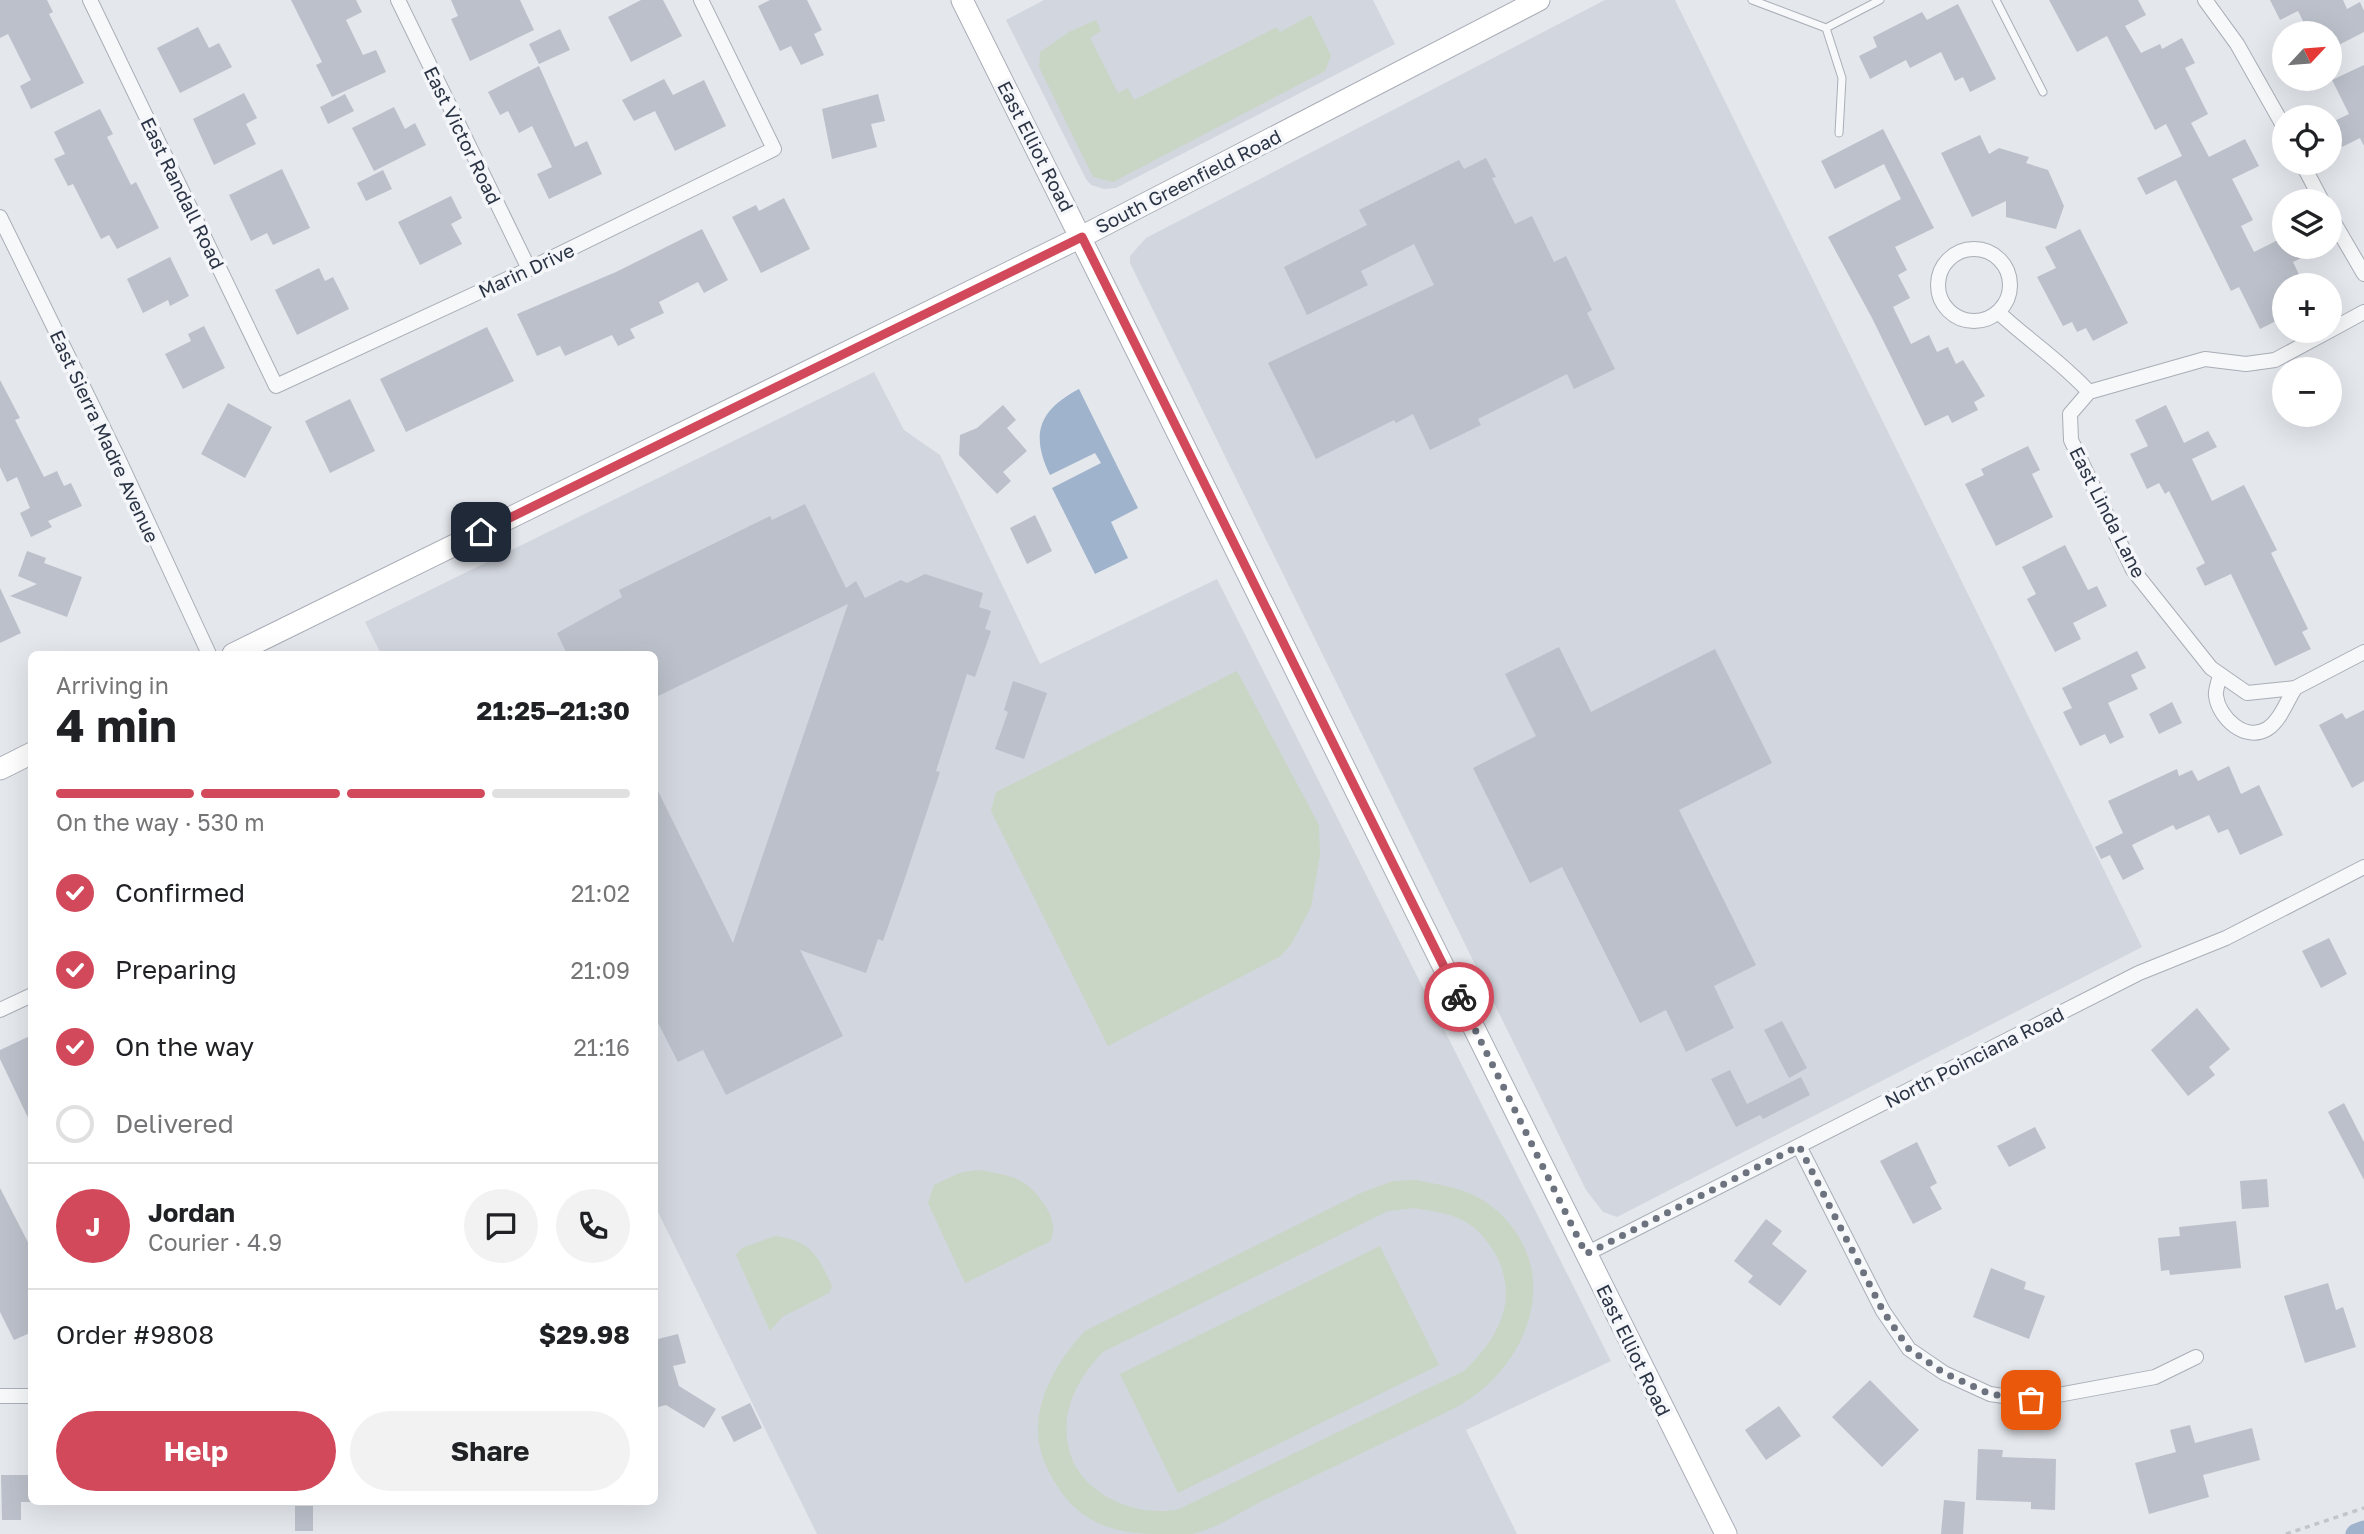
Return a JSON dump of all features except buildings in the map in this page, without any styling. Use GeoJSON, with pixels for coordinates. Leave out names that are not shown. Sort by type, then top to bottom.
{"type":"FeatureCollection","features":[{"type":"Feature","properties":{"kind":"main road","name":"East Elliot Road"},"geometry":{"type":"LineString","coordinates":[[962,0],[1726,1534]]}},
{"type":"Feature","properties":{"kind":"main road","name":"South Greenfield Road"},"geometry":{"type":"LineString","coordinates":[[239,651],[1082,237],[1539,0]]}},
{"type":"Feature","properties":{"kind":"main road"},"geometry":{"type":"LineString","coordinates":[[0,769],[28,755]]}},
{"type":"Feature","properties":{"kind":"street","name":"East Randall Road"},"geometry":{"type":"LineString","coordinates":[[90,0],[276,386]]}},
{"type":"Feature","properties":{"kind":"street","name":"East Victor Road"},"geometry":{"type":"LineString","coordinates":[[398,0],[529,269]]}},
{"type":"Feature","properties":{"kind":"street","name":"Marin Drive"},"geometry":{"type":"LineString","coordinates":[[276,386],[529,269],[774,149],[701,0]]}},
{"type":"Feature","properties":{"kind":"street"},"geometry":{"type":"LineString","coordinates":[[2206,0],[2237,44],[2272,106]]}},
{"type":"Feature","properties":{"kind":"street","name":"East Sierra Madre Avenue"},"geometry":{"type":"LineString","coordinates":[[0,217],[119,460],[208,651]]}},
{"type":"Feature","properties":{"kind":"street"},"geometry":{"type":"LineString","coordinates":[[2342,236],[2364,274]]}},
{"type":"Feature","properties":{"kind":"street"},"geometry":{"type":"LineString","coordinates":[[1976,250],[1998,259],[2010,280],[2009,293],[1998,312],[1978,321],[1956,316],[1947,309],[1938,289],[1940,277],[1952,257],[1976,250]]}},
{"type":"Feature","properties":{"kind":"street"},"geometry":{"type":"LineString","coordinates":[[1998,312],[2032,343],[2066,366],[2089,392],[2205,359],[2246,364],[2274,360],[2306,343]]}},
{"type":"Feature","properties":{"kind":"street"},"geometry":{"type":"LineString","coordinates":[[2342,324],[2364,312]]}},
{"type":"Feature","properties":{"kind":"street","name":"East Linda Lane"},"geometry":{"type":"LineString","coordinates":[[2089,392],[2070,414],[2071,440],[2133,570],[2211,668],[2220,675],[2247,693],[2295,688]]}},
{"type":"Feature","properties":{"kind":"street"},"geometry":{"type":"LineString","coordinates":[[2220,675],[2216,695],[2222,715],[2233,726],[2250,732],[2266,730],[2276,721],[2295,688],[2364,652]]}},
{"type":"Feature","properties":{"kind":"street","name":"North Poinciana Road"},"geometry":{"type":"LineString","coordinates":[[1586,1254],[2139,973],[2226,939],[2364,867]]}},
{"type":"Feature","properties":{"kind":"street"},"geometry":{"type":"LineString","coordinates":[[0,1010],[28,997]]}},
{"type":"Feature","properties":{"kind":"street"},"geometry":{"type":"LineString","coordinates":[[1799,1146],[1883,1311],[1909,1349],[1944,1373],[1990,1394],[2031,1400],[2155,1377],[2196,1357]]}},
{"type":"Feature","properties":{"kind":"street"},"geometry":{"type":"LineString","coordinates":[[0,1396],[28,1395]]}},
{"type":"Feature","properties":{"kind":"lane"},"geometry":{"type":"LineString","coordinates":[[1752,0],[1826,28],[1880,0]]}},
{"type":"Feature","properties":{"kind":"lane"},"geometry":{"type":"LineString","coordinates":[[1996,0],[2043,92]]}},
{"type":"Feature","properties":{"kind":"lane"},"geometry":{"type":"LineString","coordinates":[[1826,28],[1842,78],[1839,133]]}},
{"type":"Feature","properties":{"kind":"path"},"geometry":{"type":"LineString","coordinates":[[2286,1534],[2364,1508]]}},
{"type":"Feature","properties":{"kind":"shaded area"},"geometry":{"type":"Polygon","coordinates":[[[1044,0],[1373,0],[1395,44],[1116,188],[1104,189],[1091,185],[1086,179],[1006,20],[1044,0]]]}},
{"type":"Feature","properties":{"kind":"shaded area"},"geometry":{"type":"Polygon","coordinates":[[[1605,0],[1675,0],[2142,947],[1617,1217],[1603,1212],[1586,1190],[1130,263],[1130,256],[1146,238],[1605,0]]]}},
{"type":"Feature","properties":{"kind":"shaded area"},"geometry":{"type":"Polygon","coordinates":[[[874,372],[904,430],[940,455],[1040,664],[1217,579],[1611,1361],[1466,1430],[1517,1534],[817,1534],[658,1212],[658,651],[380,651],[365,622],[874,372]]]}},
{"type":"Feature","properties":{"kind":"green space"},"geometry":{"type":"Polygon","coordinates":[[[1311,15],[1331,56],[1325,71],[1113,182],[1093,177],[1039,67],[1040,52],[1069,32],[1096,20],[1101,31],[1090,38],[1118,93],[1128,88],[1134,100],[1277,27],[1280,32],[1311,15]]]}},
{"type":"Feature","properties":{"kind":"green space"},"geometry":{"type":"Polygon","coordinates":[[[1237,671],[1319,825],[1320,855],[1311,907],[1292,943],[1281,956],[1108,1046],[991,811],[996,792],[1237,671]]]}},
{"type":"Feature","properties":{"kind":"green space"},"geometry":{"type":"Polygon","coordinates":[[[978,1170],[998,1173],[1024,1183],[1046,1206],[1053,1225],[1053,1234],[1049,1242],[965,1283],[928,1203],[934,1185],[959,1173],[978,1170]]]}},
{"type":"Feature","properties":{"kind":"green space"},"geometry":{"type":"Polygon","coordinates":[[[1416,1180],[1448,1187],[1486,1202],[1517,1234],[1529,1261],[1533,1289],[1529,1317],[1519,1344],[1502,1369],[1481,1391],[1455,1408],[1201,1532],[1160,1534],[1120,1530],[1089,1518],[1064,1496],[1044,1461],[1039,1443],[1040,1408],[1053,1374],[1085,1331],[1363,1192],[1393,1181],[1416,1180]],[[1414,1208],[1388,1211],[1103,1352],[1086,1372],[1074,1394],[1067,1418],[1068,1445],[1073,1462],[1083,1477],[1110,1499],[1127,1506],[1162,1511],[1179,1509],[1464,1371],[1488,1344],[1502,1315],[1506,1300],[1501,1267],[1493,1250],[1471,1226],[1450,1215],[1414,1208]]]}},
{"type":"Feature","properties":{"kind":"green space"},"geometry":{"type":"Polygon","coordinates":[[[775,1236],[797,1241],[811,1251],[822,1265],[832,1286],[829,1293],[782,1317],[770,1331],[736,1255],[742,1248],[775,1236]]]}},
{"type":"Feature","properties":{"kind":"green space"},"geometry":{"type":"Polygon","coordinates":[[[1380,1246],[1439,1365],[1178,1493],[1120,1374],[1380,1246]]]}},
{"type":"Feature","properties":{"kind":"water"},"geometry":{"type":"Polygon","coordinates":[[[1079,389],[1138,508],[1111,522],[1128,558],[1095,574],[1052,488],[1101,463],[1095,453],[1050,475],[1040,447],[1042,424],[1047,415],[1065,397],[1079,389]]]}},
{"type":"Feature","properties":{"kind":"waterway"},"geometry":{"type":"LineString","coordinates":[[2356,1534],[2364,1531]]}},
{"type":"Feature","properties":{"kind":"way so far"},"geometry":{"type":"LineString","coordinates":[[1459,997],[1586,1254],[1799,1146],[1883,1311],[1909,1349],[1944,1373],[1990,1394],[2031,1400]]}},
{"type":"Feature","properties":{"kind":"route"},"geometry":{"type":"LineString","coordinates":[[481,532],[1082,237],[1459,997]]}}]}
